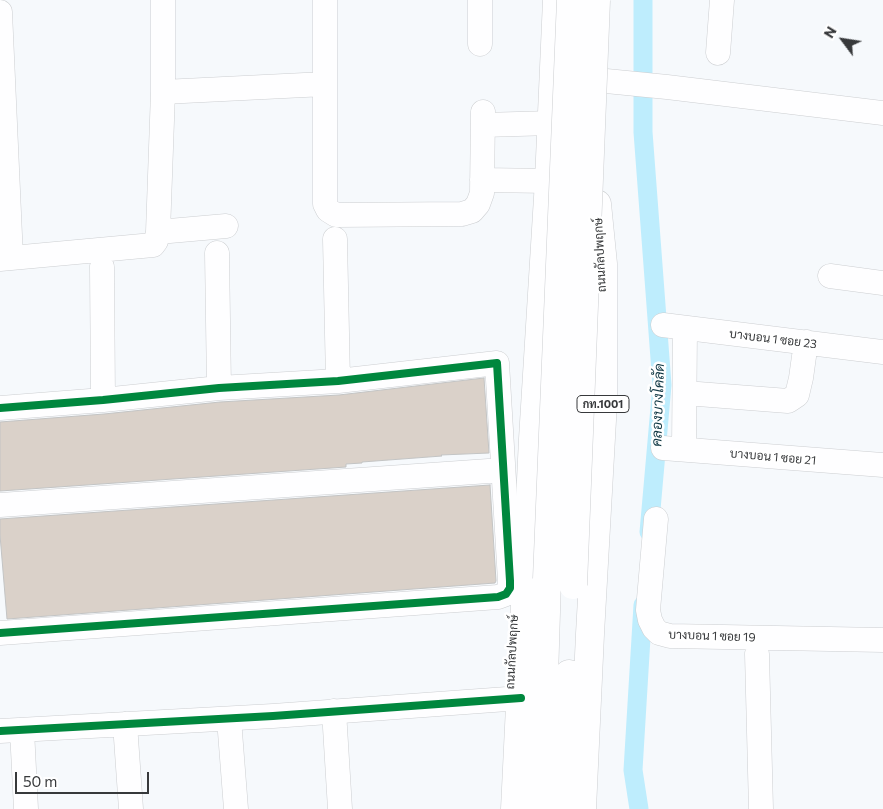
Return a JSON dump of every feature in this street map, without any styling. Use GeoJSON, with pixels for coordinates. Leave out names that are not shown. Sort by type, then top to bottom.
{"type":"FeatureCollection","features":[{"type":"Feature","properties":{"kind":"main road","name":"ถนนกัลปพฤกษ์"},"geometry":{"type":"LineString","coordinates":[[515,809],[557,0]]}},
{"type":"Feature","properties":{"kind":"main road"},"geometry":{"type":"LineString","coordinates":[[540,809],[547,579],[571,0]]}},
{"type":"Feature","properties":{"kind":"main road","name":"ถนนกัลปพฤกษ์"},"geometry":{"type":"LineString","coordinates":[[562,809],[574,585],[596,0]]}},
{"type":"Feature","properties":{"kind":"main road","name":"ถนนกัลปพฤกษ์"},"geometry":{"type":"LineString","coordinates":[[582,809],[589,644],[603,402],[603,264],[593,164],[607,81],[601,0]]}},
{"type":"Feature","properties":{"kind":"main road"},"geometry":{"type":"LineString","coordinates":[[541,302],[548,295],[555,292],[581,290],[590,292],[603,304]]}},
{"type":"Feature","properties":{"kind":"street"},"geometry":{"type":"LineString","coordinates":[[0,12],[6,259],[152,245],[156,242],[158,232],[163,0]]}},
{"type":"Feature","properties":{"kind":"street"},"geometry":{"type":"LineString","coordinates":[[325,0],[325,204],[328,210],[336,215],[462,214],[472,211],[478,204],[482,193],[483,118],[552,123]]}},
{"type":"Feature","properties":{"kind":"street"},"geometry":{"type":"LineString","coordinates":[[480,0],[480,44]]}},
{"type":"Feature","properties":{"kind":"street"},"geometry":{"type":"LineString","coordinates":[[718,53],[722,0]]}},
{"type":"Feature","properties":{"kind":"street"},"geometry":{"type":"LineString","coordinates":[[607,81],[883,113]]}},
{"type":"Feature","properties":{"kind":"street"},"geometry":{"type":"LineString","coordinates":[[162,92],[325,84]]}},
{"type":"Feature","properties":{"kind":"street"},"geometry":{"type":"LineString","coordinates":[[482,180],[549,181]]}},
{"type":"Feature","properties":{"kind":"street"},"geometry":{"type":"LineString","coordinates":[[158,232],[226,226]]}},
{"type":"Feature","properties":{"kind":"street"},"geometry":{"type":"LineString","coordinates":[[334,239],[338,381]]}},
{"type":"Feature","properties":{"kind":"street"},"geometry":{"type":"LineString","coordinates":[[217,253],[219,388]]}},
{"type":"Feature","properties":{"kind":"street"},"geometry":{"type":"LineString","coordinates":[[102,267],[103,400]]}},
{"type":"Feature","properties":{"kind":"street"},"geometry":{"type":"LineString","coordinates":[[830,276],[883,283]]}},
{"type":"Feature","properties":{"kind":"street","name":"บางบอน 1 ซอย 23"},"geometry":{"type":"LineString","coordinates":[[685,393],[674,327],[883,352]]}},
{"type":"Feature","properties":{"kind":"street"},"geometry":{"type":"LineString","coordinates":[[685,393],[788,401],[797,395],[806,342]]}},
{"type":"Feature","properties":{"kind":"street"},"geometry":{"type":"LineString","coordinates":[[0,408],[219,388],[338,381],[497,363],[510,581],[510,588],[506,594],[498,597],[0,634]]}},
{"type":"Feature","properties":{"kind":"street","name":"บางบอน 1 ซอย 21"},"geometry":{"type":"LineString","coordinates":[[685,393],[673,449],[883,465]]}},
{"type":"Feature","properties":{"kind":"street"},"geometry":{"type":"LineString","coordinates":[[0,505],[504,470]]}},
{"type":"Feature","properties":{"kind":"street","name":"บางบอน 1 ซอย 19"},"geometry":{"type":"LineString","coordinates":[[656,520],[648,610],[654,628],[660,633],[670,636],[883,640]]}},
{"type":"Feature","properties":{"kind":"street"},"geometry":{"type":"LineString","coordinates":[[756,654],[761,809]]}},
{"type":"Feature","properties":{"kind":"street"},"geometry":{"type":"LineString","coordinates":[[26,809],[11,731],[229,719],[521,698]]}},
{"type":"Feature","properties":{"kind":"street"},"geometry":{"type":"LineString","coordinates":[[334,711],[340,809]]}},
{"type":"Feature","properties":{"kind":"street"},"geometry":{"type":"LineString","coordinates":[[229,719],[236,809]]}},
{"type":"Feature","properties":{"kind":"street"},"geometry":{"type":"LineString","coordinates":[[125,724],[131,809]]}},
{"type":"Feature","properties":{"kind":"building"},"geometry":{"type":"Polygon","coordinates":[[[484,378],[489,453],[362,462],[346,464],[346,467],[0,491],[0,422],[220,402],[339,395],[484,378]]]}},
{"type":"Feature","properties":{"kind":"building"},"geometry":{"type":"Polygon","coordinates":[[[490,485],[495,583],[7,619],[0,519],[490,485]]]}},
{"type":"Feature","properties":{"kind":"waterway","name":"คลองบางโคลัด"},"geometry":{"type":"LineString","coordinates":[[643,0],[643,132],[662,385],[649,532]]}},
{"type":"Feature","properties":{"kind":"waterway","name":"คลองบางโคลัด"},"geometry":{"type":"LineString","coordinates":[[639,809],[633,770],[643,605]]}},
{"type":"Feature","properties":{"kind":"cycle path"},"geometry":{"type":"LineString","coordinates":[[0,408],[219,388],[338,381],[497,363],[510,581],[510,588],[506,594],[498,597],[0,633]]}},
{"type":"Feature","properties":{"kind":"cycle path"},"geometry":{"type":"LineString","coordinates":[[0,731],[273,716],[521,698]]}}]}
